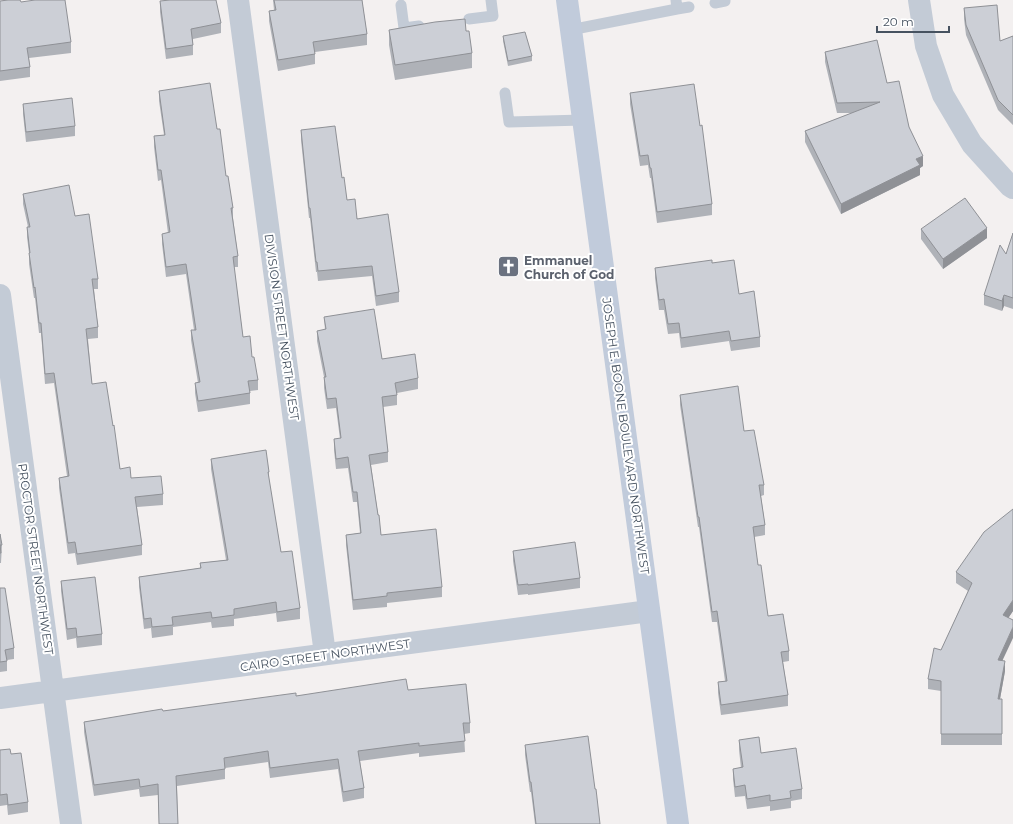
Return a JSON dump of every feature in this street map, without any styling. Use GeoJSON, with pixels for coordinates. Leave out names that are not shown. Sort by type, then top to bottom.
{"type":"FeatureCollection","features":[{"type":"Feature","properties":{"kind":"main road","name":"JOSEPH E. BOONE BOULEVARD NORTHWEST"},"geometry":{"type":"LineString","coordinates":[[566,0],[678,824]]}},
{"type":"Feature","properties":{"kind":"street","name":"DIVISION STREET NORTHWEST"},"geometry":{"type":"LineString","coordinates":[[238,0],[326,654]]}},
{"type":"Feature","properties":{"kind":"street"},"geometry":{"type":"LineString","coordinates":[[920,0],[926,46],[943,95],[972,144],[1013,188]]}},
{"type":"Feature","properties":{"kind":"street","name":"PROCTOR STREET NORTHWEST"},"geometry":{"type":"LineString","coordinates":[[0,295],[71,824]]}},
{"type":"Feature","properties":{"kind":"street","name":"CAIRO STREET NORTHWEST"},"geometry":{"type":"LineString","coordinates":[[0,698],[649,611]]}},
{"type":"Feature","properties":{"kind":"lane"},"geometry":{"type":"LineString","coordinates":[[469,19],[493,16],[491,0]]}},
{"type":"Feature","properties":{"kind":"lane"},"geometry":{"type":"LineString","coordinates":[[401,5],[404,28],[418,26]]}},
{"type":"Feature","properties":{"kind":"lane"},"geometry":{"type":"LineString","coordinates":[[570,30],[676,5],[689,7]]}},
{"type":"Feature","properties":{"kind":"lane"},"geometry":{"type":"LineString","coordinates":[[505,93],[509,122],[583,120]]}},
{"type":"Feature","properties":{"kind":"building"},"geometry":{"type":"Polygon","coordinates":[[[20,0],[21,2],[35,0],[65,0],[71,42],[27,48],[30,67],[0,71],[0,1],[20,0]]]}},
{"type":"Feature","properties":{"kind":"building"},"geometry":{"type":"Polygon","coordinates":[[[216,0],[221,23],[191,29],[193,45],[166,49],[160,1],[216,0]]]}},
{"type":"Feature","properties":{"kind":"building"},"geometry":{"type":"Polygon","coordinates":[[[274,0],[362,0],[367,34],[313,42],[315,54],[278,60],[269,11],[276,10],[274,0]]]}},
{"type":"Feature","properties":{"kind":"building"},"geometry":{"type":"Polygon","coordinates":[[[997,5],[1000,41],[1013,36],[1013,115],[998,100],[966,25],[964,8],[997,5]]]}},
{"type":"Feature","properties":{"kind":"building"},"geometry":{"type":"Polygon","coordinates":[[[465,19],[466,31],[469,31],[472,53],[395,65],[389,30],[435,22],[465,19]]]}},
{"type":"Feature","properties":{"kind":"building"},"geometry":{"type":"Polygon","coordinates":[[[525,32],[532,56],[508,61],[503,36],[525,32]]]}},
{"type":"Feature","properties":{"kind":"building"},"geometry":{"type":"Polygon","coordinates":[[[877,40],[887,83],[899,81],[909,127],[923,156],[916,159],[920,165],[841,204],[805,131],[880,102],[837,103],[825,52],[877,40]]]}},
{"type":"Feature","properties":{"kind":"building"},"geometry":{"type":"Polygon","coordinates":[[[210,83],[217,129],[220,129],[226,176],[228,176],[233,208],[231,208],[238,256],[233,257],[243,337],[250,336],[252,357],[254,357],[258,380],[248,381],[250,393],[198,401],[195,383],[200,382],[191,330],[196,330],[186,264],[166,267],[162,234],[170,232],[161,170],[158,170],[154,136],[165,135],[159,91],[210,83]]]}},
{"type":"Feature","properties":{"kind":"building"},"geometry":{"type":"Polygon","coordinates":[[[694,84],[700,126],[702,125],[712,204],[657,212],[648,155],[640,156],[630,93],[694,84]]]}},
{"type":"Feature","properties":{"kind":"building"},"geometry":{"type":"Polygon","coordinates":[[[72,98],[75,126],[26,132],[23,104],[72,98]]]}},
{"type":"Feature","properties":{"kind":"building"},"geometry":{"type":"Polygon","coordinates":[[[335,126],[342,178],[344,177],[347,200],[355,199],[357,219],[388,214],[399,292],[376,296],[372,266],[318,271],[309,208],[301,130],[335,126]]]}},
{"type":"Feature","properties":{"kind":"building"},"geometry":{"type":"Polygon","coordinates":[[[69,185],[75,216],[89,214],[98,279],[92,279],[98,327],[86,329],[92,384],[106,382],[120,469],[130,467],[131,478],[161,476],[163,494],[135,497],[142,545],[77,554],[75,542],[68,543],[59,478],[69,476],[54,373],[45,374],[41,323],[39,323],[29,253],[27,227],[30,227],[23,194],[69,185]]]}},
{"type":"Feature","properties":{"kind":"building"},"geometry":{"type":"Polygon","coordinates":[[[965,198],[987,228],[943,259],[921,229],[965,198]]]}},
{"type":"Feature","properties":{"kind":"building"},"geometry":{"type":"Polygon","coordinates":[[[1013,233],[1013,298],[1004,295],[1002,301],[984,295],[1000,245],[1006,254],[1013,233]]]}},
{"type":"Feature","properties":{"kind":"building"},"geometry":{"type":"Polygon","coordinates":[[[712,260],[712,263],[734,260],[739,294],[754,291],[760,337],[731,341],[729,331],[681,338],[679,323],[668,324],[664,299],[659,300],[655,268],[712,260]]]}},
{"type":"Feature","properties":{"kind":"building"},"geometry":{"type":"Polygon","coordinates":[[[374,309],[382,359],[415,354],[418,378],[395,383],[397,395],[382,397],[388,452],[369,455],[381,535],[436,529],[442,587],[387,593],[387,596],[353,600],[346,535],[361,533],[357,492],[353,492],[348,457],[336,459],[334,439],[341,438],[336,398],[327,399],[324,377],[326,377],[317,331],[326,329],[324,317],[374,309]]]}},
{"type":"Feature","properties":{"kind":"building"},"geometry":{"type":"Polygon","coordinates":[[[738,386],[744,431],[754,430],[764,485],[759,485],[765,525],[753,527],[758,565],[761,565],[768,616],[783,614],[789,651],[781,652],[788,695],[721,705],[718,682],[727,681],[717,611],[712,612],[680,395],[738,386]]]}},
{"type":"Feature","properties":{"kind":"building"},"geometry":{"type":"Polygon","coordinates":[[[266,450],[268,472],[281,552],[292,551],[300,608],[277,612],[276,602],[234,609],[234,615],[212,618],[211,612],[172,617],[173,625],[152,627],[151,618],[144,619],[139,577],[201,568],[200,563],[228,560],[211,459],[266,450]]]}},
{"type":"Feature","properties":{"kind":"building"},"geometry":{"type":"Polygon","coordinates":[[[1013,509],[1013,600],[1003,615],[1013,620],[1013,627],[998,660],[1005,661],[998,699],[1002,699],[1002,734],[941,734],[941,681],[928,679],[934,648],[941,650],[972,583],[956,572],[984,532],[1013,509]]]}},
{"type":"Feature","properties":{"kind":"building"},"geometry":{"type":"Polygon","coordinates":[[[0,534],[2,545],[0,545],[0,534]]]}},
{"type":"Feature","properties":{"kind":"building"},"geometry":{"type":"Polygon","coordinates":[[[575,542],[580,578],[518,585],[513,551],[575,542]]]}},
{"type":"Feature","properties":{"kind":"building"},"geometry":{"type":"Polygon","coordinates":[[[95,577],[102,634],[77,637],[76,628],[67,629],[61,581],[95,577]]]}},
{"type":"Feature","properties":{"kind":"building"},"geometry":{"type":"Polygon","coordinates":[[[0,588],[5,588],[14,648],[5,650],[7,661],[0,662],[0,588]]]}},
{"type":"Feature","properties":{"kind":"building"},"geometry":{"type":"Polygon","coordinates":[[[406,679],[408,690],[466,684],[470,723],[463,723],[465,741],[419,746],[419,743],[358,751],[364,788],[343,792],[338,759],[270,768],[268,751],[224,758],[225,769],[176,776],[178,824],[159,824],[158,784],[140,787],[139,779],[94,785],[84,722],[162,709],[163,711],[296,693],[296,696],[406,679]]]}},
{"type":"Feature","properties":{"kind":"building"},"geometry":{"type":"Polygon","coordinates":[[[588,736],[600,824],[536,824],[525,745],[588,736]]]}},
{"type":"Feature","properties":{"kind":"building"},"geometry":{"type":"Polygon","coordinates":[[[759,737],[761,753],[796,748],[802,789],[790,791],[791,798],[770,801],[770,795],[747,799],[745,785],[735,787],[733,769],[743,767],[739,740],[759,737]]]}},
{"type":"Feature","properties":{"kind":"building"},"geometry":{"type":"Polygon","coordinates":[[[10,749],[11,754],[21,753],[28,802],[8,805],[7,794],[0,795],[0,750],[10,749]]]}},
{"type":"Feature","properties":{"kind":"place","name":"Emmanuel Church of God"},"geometry":{"type":"Point","coordinates":[508,267]}}]}
